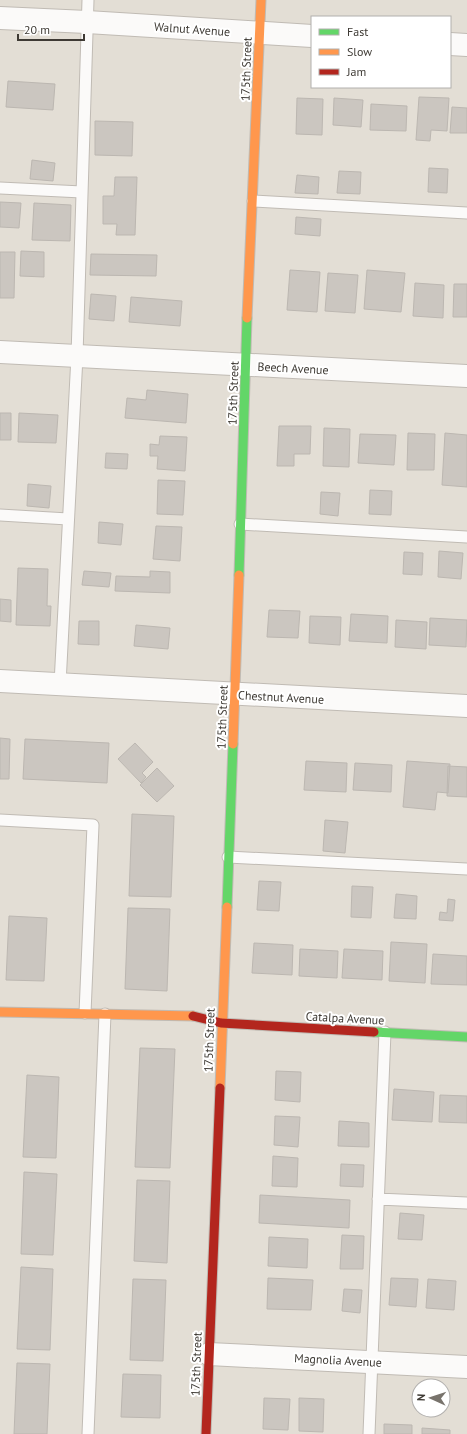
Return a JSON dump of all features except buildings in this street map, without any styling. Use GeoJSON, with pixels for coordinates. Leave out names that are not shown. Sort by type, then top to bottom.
{"type":"FeatureCollection","features":[{"type":"Feature","properties":{"kind":"street","name":"175th Street"},"geometry":{"type":"LineString","coordinates":[[206,1434],[235,694],[246,365],[260,33],[260,0]]}},
{"type":"Feature","properties":{"kind":"street","name":"Walnut Avenue"},"geometry":{"type":"LineString","coordinates":[[0,18],[311,36]]}},
{"type":"Feature","properties":{"kind":"street"},"geometry":{"type":"LineString","coordinates":[[451,44],[467,45]]}},
{"type":"Feature","properties":{"kind":"street","name":"Beech Avenue"},"geometry":{"type":"LineString","coordinates":[[0,352],[467,376]]}},
{"type":"Feature","properties":{"kind":"street","name":"Chestnut Avenue"},"geometry":{"type":"LineString","coordinates":[[0,681],[467,706]]}},
{"type":"Feature","properties":{"kind":"street","name":"Catalpa Avenue"},"geometry":{"type":"LineString","coordinates":[[0,1012],[195,1016],[221,1023],[467,1037]]}},
{"type":"Feature","properties":{"kind":"street","name":"Magnolia Avenue"},"geometry":{"type":"LineString","coordinates":[[209,1354],[467,1367]]}},
{"type":"Feature","properties":{"kind":"lane"},"geometry":{"type":"LineString","coordinates":[[60,684],[77,356],[88,0]]}},
{"type":"Feature","properties":{"kind":"lane"},"geometry":{"type":"LineString","coordinates":[[0,188],[82,192]]}},
{"type":"Feature","properties":{"kind":"lane"},"geometry":{"type":"LineString","coordinates":[[253,201],[467,213]]}},
{"type":"Feature","properties":{"kind":"lane"},"geometry":{"type":"LineString","coordinates":[[0,515],[68,519]]}},
{"type":"Feature","properties":{"kind":"lane"},"geometry":{"type":"LineString","coordinates":[[240,524],[467,537]]}},
{"type":"Feature","properties":{"kind":"lane"},"geometry":{"type":"LineString","coordinates":[[0,820],[93,825],[85,1013]]}},
{"type":"Feature","properties":{"kind":"lane"},"geometry":{"type":"LineString","coordinates":[[228,857],[467,869]]}},
{"type":"Feature","properties":{"kind":"lane"},"geometry":{"type":"LineString","coordinates":[[88,1434],[105,1014]]}},
{"type":"Feature","properties":{"kind":"lane"},"geometry":{"type":"LineString","coordinates":[[369,1434],[385,1032]]}},
{"type":"Feature","properties":{"kind":"lane"},"geometry":{"type":"LineString","coordinates":[[378,1199],[467,1203]]}},
{"type":"Feature","properties":{"kind":"traffic: fast"},"geometry":{"type":"LineString","coordinates":[[239,575],[247,318]]}},
{"type":"Feature","properties":{"kind":"traffic: fast"},"geometry":{"type":"LineString","coordinates":[[227,907],[233,744]]}},
{"type":"Feature","properties":{"kind":"traffic: fast"},"geometry":{"type":"LineString","coordinates":[[374,1032],[467,1037]]}},
{"type":"Feature","properties":{"kind":"traffic: slow"},"geometry":{"type":"LineString","coordinates":[[247,318],[261,0]]}},
{"type":"Feature","properties":{"kind":"traffic: slow"},"geometry":{"type":"LineString","coordinates":[[233,744],[239,575]]}},
{"type":"Feature","properties":{"kind":"traffic: slow"},"geometry":{"type":"LineString","coordinates":[[220,1088],[227,907]]}},
{"type":"Feature","properties":{"kind":"traffic: slow"},"geometry":{"type":"LineString","coordinates":[[0,1012],[193,1016]]}},
{"type":"Feature","properties":{"kind":"traffic: jam"},"geometry":{"type":"LineString","coordinates":[[193,1016],[221,1023],[374,1032]]}},
{"type":"Feature","properties":{"kind":"traffic: jam"},"geometry":{"type":"LineString","coordinates":[[206,1434],[220,1088]]}}]}
